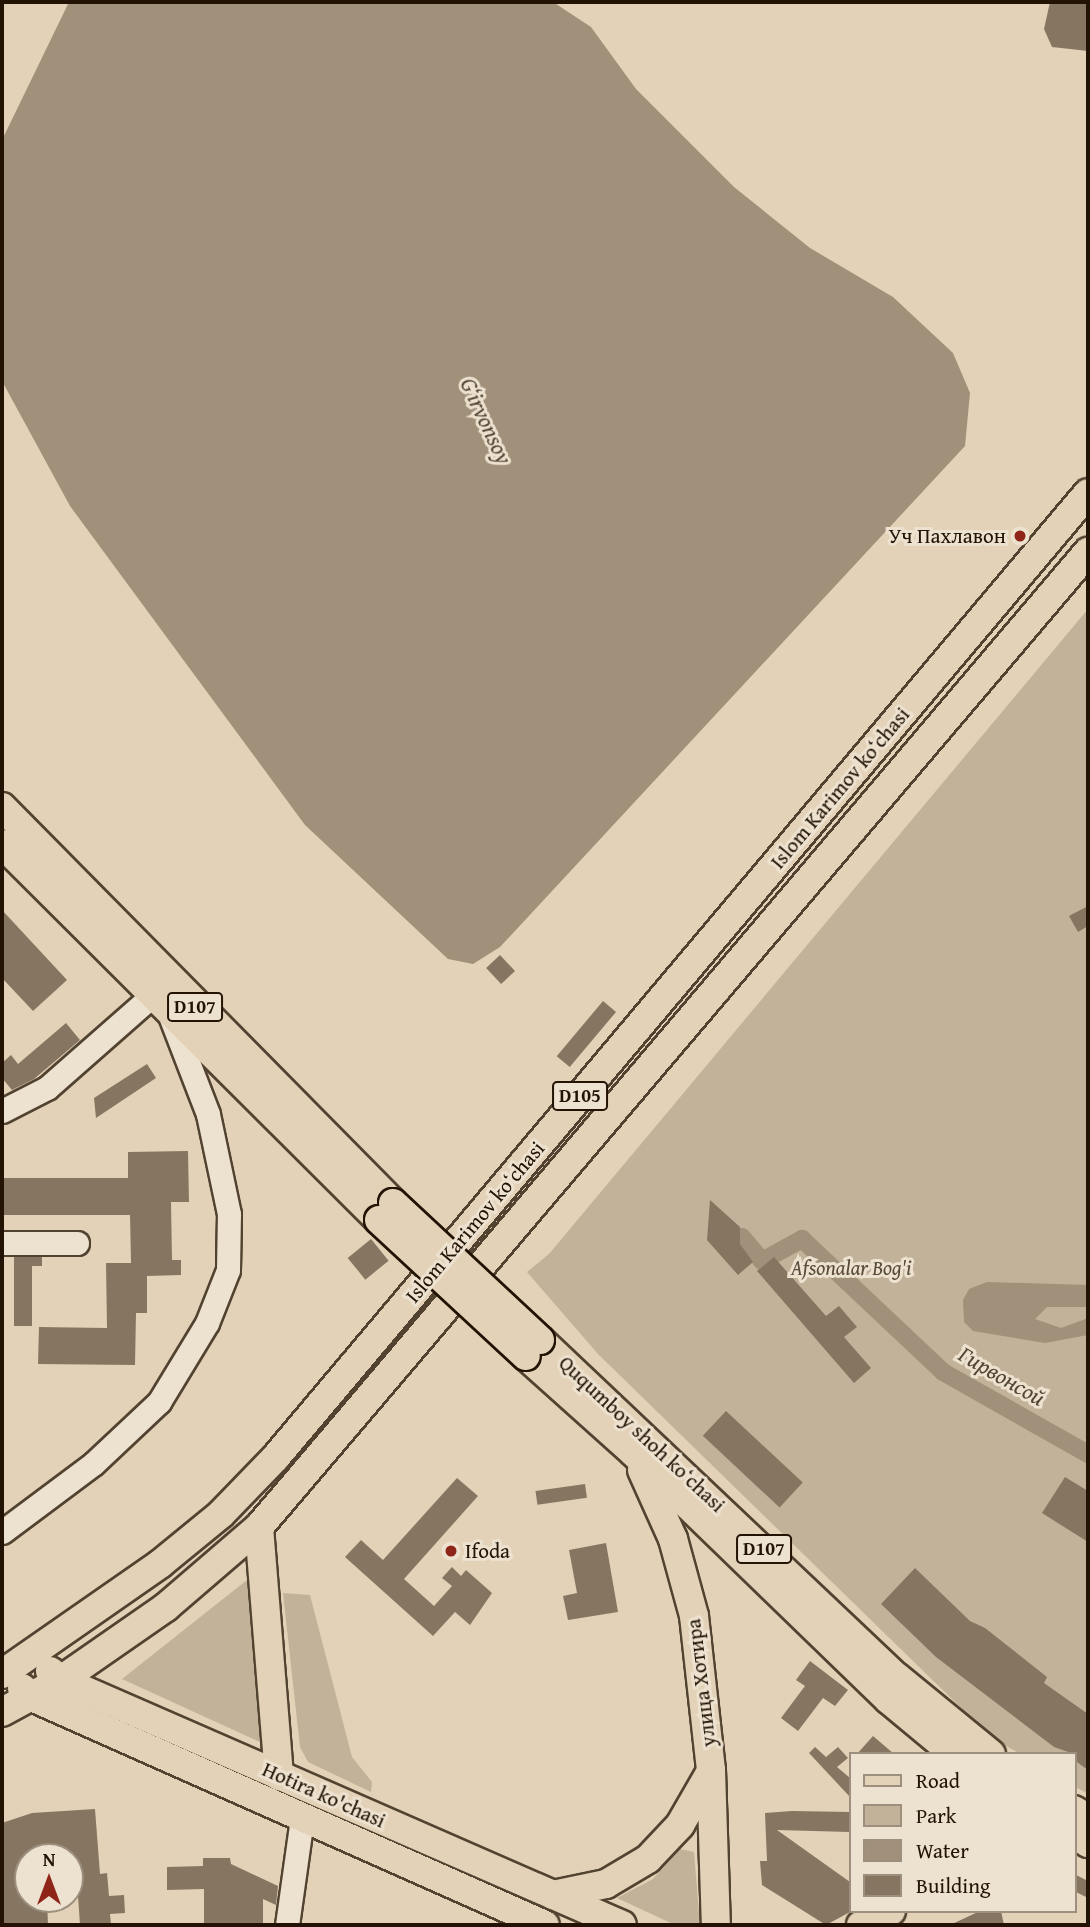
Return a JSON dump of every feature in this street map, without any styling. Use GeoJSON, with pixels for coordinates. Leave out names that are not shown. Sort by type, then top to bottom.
{"type":"FeatureCollection","features":[{"type":"Feature","properties":{"kind":"main road","name":"Islom Karimov koʻchasi"},"geometry":{"type":"LineString","coordinates":[[3,1673],[31,1656],[192,1539],[276,1457],[1032,546],[1088,494]]}},
{"type":"Feature","properties":{"kind":"main road","name":"Islom Karimov koʻchasi"},"geometry":{"type":"LineString","coordinates":[[2,1712],[61,1680],[166,1607],[259,1527],[1088,552]]}},
{"type":"Feature","properties":{"kind":"main road","name":"D107"},"geometry":{"type":"LineString","coordinates":[[2,807],[386,1212]]}},
{"type":"Feature","properties":{"kind":"main road","name":"D107"},"geometry":{"type":"LineString","coordinates":[[2,844],[161,1003],[533,1348]]}},
{"type":"Feature","properties":{"kind":"main road","name":"Ququmboy shoh koʻchasi"},"geometry":{"type":"LineString","coordinates":[[533,1348],[633,1452],[889,1700],[952,1752]]}},
{"type":"Feature","properties":{"kind":"main road","name":"Ququmboy shoh koʻchasi"},"geometry":{"type":"LineString","coordinates":[[533,1348],[898,1678],[989,1752]]}},
{"type":"Feature","properties":{"kind":"main road","name":"улица Хотира"},"geometry":{"type":"LineString","coordinates":[[633,1452],[658,1500],[688,1590],[711,1770],[716,1925]]}},
{"type":"Feature","properties":{"kind":"main road"},"geometry":{"type":"LineString","coordinates":[[259,1527],[279,1776]]}},
{"type":"Feature","properties":{"kind":"main road","name":"Hotira ko'chasi"},"geometry":{"type":"LineString","coordinates":[[31,1656],[61,1680],[622,1925]]}},
{"type":"Feature","properties":{"kind":"main road","name":"Hotira ko'chasi"},"geometry":{"type":"LineString","coordinates":[[3,1673],[33,1697],[545,1925]]}},
{"type":"Feature","properties":{"kind":"main road"},"geometry":{"type":"LineString","coordinates":[[553,1895],[606,1884],[648,1859],[681,1825],[711,1770]]}},
{"type":"Feature","properties":{"kind":"main road"},"geometry":{"type":"LineString","coordinates":[[1078,1819],[1088,1843]]}},
{"type":"Feature","properties":{"kind":"main road"},"geometry":{"type":"LineString","coordinates":[[861,1925],[887,1913]]}},
{"type":"Feature","properties":{"kind":"street"},"geometry":{"type":"LineString","coordinates":[[2,1111],[47,1088],[161,1003],[208,1114],[229,1214],[228,1270],[207,1323],[159,1402],[93,1464],[2,1532]]}},
{"type":"Feature","properties":{"kind":"street"},"geometry":{"type":"LineString","coordinates":[[2,1243],[77,1243]]}},
{"type":"Feature","properties":{"kind":"street"},"geometry":{"type":"LineString","coordinates":[[287,1925],[302,1818]]}},
{"type":"Feature","properties":{"kind":"green space","name":"Afsonalar Bog'i"},"geometry":{"type":"Polygon","coordinates":[[[1088,609],[1088,1794],[1076,1787],[1076,1752],[1017,1752],[991,1737],[598,1354],[527,1272],[549,1254],[1088,609]]]}},
{"type":"Feature","properties":{"kind":"green space"},"geometry":{"type":"Polygon","coordinates":[[[247,1580],[262,1743],[122,1679],[247,1580]]]}},
{"type":"Feature","properties":{"kind":"green space"},"geometry":{"type":"Polygon","coordinates":[[[283,1593],[310,1595],[352,1757],[372,1782],[371,1792],[308,1762],[300,1747],[283,1593]]]}},
{"type":"Feature","properties":{"kind":"green space"},"geometry":{"type":"Polygon","coordinates":[[[680,1849],[694,1852],[700,1925],[675,1925],[617,1898],[653,1879],[680,1849]]]}},
{"type":"Feature","properties":{"kind":"water","name":"G‘irvonsoy"},"geometry":{"type":"Polygon","coordinates":[[[69,2],[553,2],[591,27],[636,89],[734,187],[810,248],[893,297],[953,353],[970,393],[965,446],[500,947],[473,964],[448,959],[305,825],[70,506],[2,381],[2,140],[69,2]]]}},
{"type":"Feature","properties":{"kind":"water"},"geometry":{"type":"Polygon","coordinates":[[[987,1282],[1088,1285],[1088,1307],[1047,1307],[1035,1319],[1061,1328],[1088,1318],[1088,1335],[1045,1343],[973,1331],[964,1322],[963,1300],[969,1289],[987,1282]]]}},
{"type":"Feature","properties":{"kind":"building"},"geometry":{"type":"Polygon","coordinates":[[[1050,2],[1088,2],[1088,51],[1052,47],[1044,29],[1050,2]]]}},
{"type":"Feature","properties":{"kind":"building"},"geometry":{"type":"Polygon","coordinates":[[[1088,906],[1088,926],[1078,932],[1069,916],[1088,906]]]}},
{"type":"Feature","properties":{"kind":"building"},"geometry":{"type":"Polygon","coordinates":[[[2,910],[67,980],[33,1011],[2,978],[2,910]]]}},
{"type":"Feature","properties":{"kind":"building"},"geometry":{"type":"Polygon","coordinates":[[[500,955],[515,971],[501,984],[486,968],[500,955]]]}},
{"type":"Feature","properties":{"kind":"building"},"geometry":{"type":"Polygon","coordinates":[[[603,1001],[616,1012],[570,1067],[557,1056],[603,1001]]]}},
{"type":"Feature","properties":{"kind":"building"},"geometry":{"type":"Polygon","coordinates":[[[66,1023],[80,1040],[34,1079],[12,1090],[2,1078],[2,1063],[11,1055],[18,1064],[66,1023]]]}},
{"type":"Feature","properties":{"kind":"building"},"geometry":{"type":"Polygon","coordinates":[[[147,1064],[156,1078],[96,1118],[94,1098],[147,1064]]]}},
{"type":"Feature","properties":{"kind":"building"},"geometry":{"type":"Polygon","coordinates":[[[188,1151],[189,1202],[171,1202],[172,1260],[181,1260],[181,1275],[147,1276],[147,1313],[136,1313],[135,1365],[38,1364],[39,1327],[107,1328],[106,1263],[131,1263],[130,1215],[2,1215],[2,1178],[128,1178],[128,1152],[188,1151]]]}},
{"type":"Feature","properties":{"kind":"building"},"geometry":{"type":"Polygon","coordinates":[[[710,1200],[740,1227],[740,1244],[753,1262],[738,1275],[707,1240],[710,1200]]]}},
{"type":"Feature","properties":{"kind":"building"},"geometry":{"type":"Polygon","coordinates":[[[371,1239],[389,1261],[365,1280],[348,1258],[371,1239]]]}},
{"type":"Feature","properties":{"kind":"building"},"geometry":{"type":"Polygon","coordinates":[[[14,1257],[42,1257],[42,1266],[32,1266],[32,1326],[14,1326],[14,1257]]]}},
{"type":"Feature","properties":{"kind":"building"},"geometry":{"type":"Polygon","coordinates":[[[774,1257],[826,1316],[839,1306],[857,1327],[844,1337],[871,1368],[854,1383],[757,1271],[774,1257]]]}},
{"type":"Feature","properties":{"kind":"building"},"geometry":{"type":"Polygon","coordinates":[[[726,1411],[803,1483],[780,1507],[703,1436],[726,1411]]]}},
{"type":"Feature","properties":{"kind":"building"},"geometry":{"type":"Polygon","coordinates":[[[1065,1477],[1088,1491],[1088,1542],[1042,1513],[1065,1477]]]}},
{"type":"Feature","properties":{"kind":"building"},"geometry":{"type":"Polygon","coordinates":[[[457,1478],[478,1496],[404,1579],[434,1606],[452,1586],[442,1578],[452,1567],[461,1576],[466,1570],[492,1593],[470,1625],[455,1612],[433,1636],[345,1557],[361,1540],[383,1560],[457,1478]]]}},
{"type":"Feature","properties":{"kind":"building"},"geometry":{"type":"Polygon","coordinates":[[[585,1484],[587,1498],[537,1505],[535,1491],[585,1484]]]}},
{"type":"Feature","properties":{"kind":"building"},"geometry":{"type":"Polygon","coordinates":[[[606,1543],[618,1612],[568,1620],[563,1596],[577,1593],[569,1550],[606,1543]]]}},
{"type":"Feature","properties":{"kind":"building"},"geometry":{"type":"Polygon","coordinates":[[[915,1568],[970,1621],[985,1628],[1047,1677],[1044,1683],[1088,1714],[1088,1770],[1076,1761],[1076,1752],[1054,1747],[936,1657],[881,1604],[915,1568]]]}},
{"type":"Feature","properties":{"kind":"building"},"geometry":{"type":"Polygon","coordinates":[[[810,1661],[848,1690],[835,1706],[823,1698],[798,1731],[781,1718],[805,1686],[796,1680],[810,1661]]]}},
{"type":"Feature","properties":{"kind":"building"},"geometry":{"type":"Polygon","coordinates":[[[873,1736],[892,1752],[859,1752],[873,1736]]]}},
{"type":"Feature","properties":{"kind":"building"},"geometry":{"type":"Polygon","coordinates":[[[815,1747],[826,1757],[838,1747],[848,1758],[837,1767],[848,1776],[848,1795],[809,1753],[815,1747]]]}},
{"type":"Feature","properties":{"kind":"building"},"geometry":{"type":"Polygon","coordinates":[[[95,1809],[100,1874],[107,1873],[109,1896],[124,1895],[125,1913],[110,1914],[111,1925],[80,1925],[79,1913],[84,1913],[84,1843],[14,1843],[14,1913],[48,1913],[48,1925],[2,1925],[2,1823],[32,1813],[95,1809]]]}},
{"type":"Feature","properties":{"kind":"building"},"geometry":{"type":"Polygon","coordinates":[[[848,1812],[848,1832],[777,1830],[848,1881],[848,1913],[826,1925],[762,1885],[760,1861],[767,1861],[765,1813],[848,1812]]]}},
{"type":"Feature","properties":{"kind":"building"},"geometry":{"type":"Polygon","coordinates":[[[203,1858],[230,1858],[231,1864],[278,1886],[276,1905],[263,1899],[263,1925],[204,1925],[204,1889],[167,1890],[167,1867],[203,1866],[203,1858]]]}},
{"type":"Feature","properties":{"kind":"building"},"geometry":{"type":"Polygon","coordinates":[[[1076,1875],[1088,1881],[1088,1898],[1076,1892],[1076,1875]]]}},
{"type":"Feature","properties":{"kind":"building"},"geometry":{"type":"Polygon","coordinates":[[[976,1913],[1001,1913],[1004,1925],[950,1925],[976,1913]]]}},
{"type":"Feature","properties":{"kind":"waterway","name":"Гирвонсой"},"geometry":{"type":"LineString","coordinates":[[742,1237],[762,1261],[802,1239],[943,1372],[1088,1454]]}},
{"type":"Feature","properties":{"kind":"place","name":"Уч Пахлавон"},"geometry":{"type":"Point","coordinates":[1020,536]}},
{"type":"Feature","properties":{"kind":"place","name":"Ifoda"},"geometry":{"type":"Point","coordinates":[451,1551]}}]}
